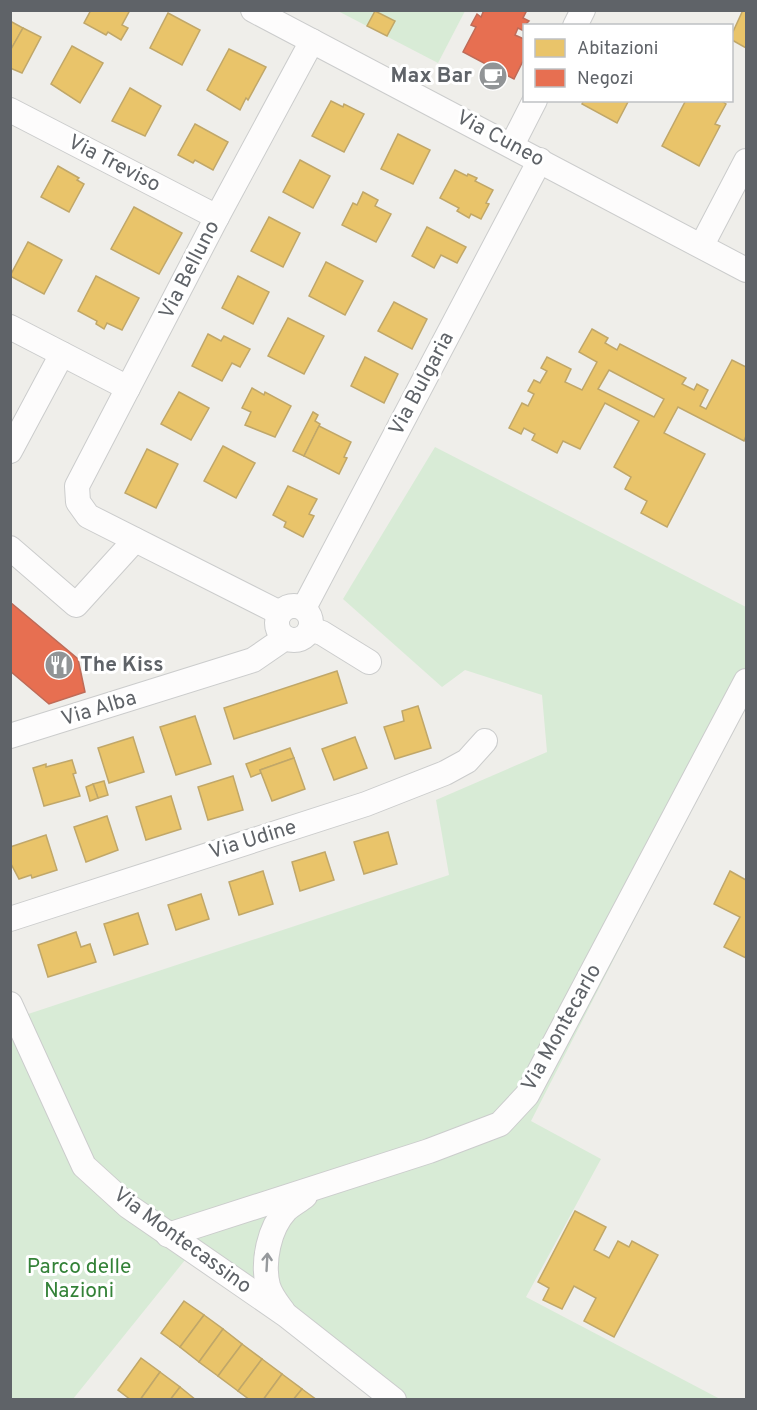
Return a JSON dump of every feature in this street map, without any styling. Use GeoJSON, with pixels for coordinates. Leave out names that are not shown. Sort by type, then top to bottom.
{"type":"FeatureCollection","features":[{"type":"Feature","properties":{"kind":"street","name":"Via Cuneo"},"geometry":{"type":"LineString","coordinates":[[253,10],[747,270]]}},
{"type":"Feature","properties":{"kind":"street"},"geometry":{"type":"LineString","coordinates":[[576,24],[583,10]]}},
{"type":"Feature","properties":{"kind":"street","name":"Via Belluno"},"geometry":{"type":"LineString","coordinates":[[135,540],[88,516],[78,502],[77,486],[217,217],[312,41]]}},
{"type":"Feature","properties":{"kind":"street"},"geometry":{"type":"LineString","coordinates":[[512,145],[534,102]]}},
{"type":"Feature","properties":{"kind":"street","name":"Via Treviso"},"geometry":{"type":"LineString","coordinates":[[10,110],[217,217]]}},
{"type":"Feature","properties":{"kind":"street","name":"Via Bulgaria"},"geometry":{"type":"LineString","coordinates":[[307,619],[540,160]]}},
{"type":"Feature","properties":{"kind":"street"},"geometry":{"type":"LineString","coordinates":[[702,245],[747,161]]}},
{"type":"Feature","properties":{"kind":"street"},"geometry":{"type":"LineString","coordinates":[[10,327],[128,388]]}},
{"type":"Feature","properties":{"kind":"street"},"geometry":{"type":"LineString","coordinates":[[10,451],[62,354]]}},
{"type":"Feature","properties":{"kind":"street"},"geometry":{"type":"LineString","coordinates":[[10,548],[76,605],[135,540],[280,613]]}},
{"type":"Feature","properties":{"kind":"street"},"geometry":{"type":"LineString","coordinates":[[307,619],[307,634],[297,640],[285,638],[277,629],[276,623],[280,613],[288,606],[299,606],[307,619],[322,633],[369,662]]}},
{"type":"Feature","properties":{"kind":"street","name":"Via Alba"},"geometry":{"type":"LineString","coordinates":[[10,736],[253,660],[285,638]]}},
{"type":"Feature","properties":{"kind":"street","name":"Via Montecarlo"},"geometry":{"type":"LineString","coordinates":[[168,1235],[429,1151],[500,1124],[527,1095],[747,681]]}},
{"type":"Feature","properties":{"kind":"street","name":"Via Udine"},"geometry":{"type":"LineString","coordinates":[[10,919],[366,804],[446,773],[467,761],[485,741]]}},
{"type":"Feature","properties":{"kind":"street","name":"Via Montecassino"},"geometry":{"type":"LineString","coordinates":[[10,1004],[84,1166],[128,1206],[286,1315],[394,1400]]}},
{"type":"Feature","properties":{"kind":"street"},"geometry":{"type":"LineString","coordinates":[[286,1315],[268,1286],[269,1242],[286,1210],[324,1184]]}},
{"type":"Feature","properties":{"kind":"green space"},"geometry":{"type":"Polygon","coordinates":[[[336,10],[465,11],[438,63],[336,10]]]}},
{"type":"Feature","properties":{"kind":"green space","name":"Parco delle Nazioni"},"geometry":{"type":"Polygon","coordinates":[[[435,447],[746,607],[746,701],[531,1121],[601,1159],[526,1297],[720,1399],[388,1399],[189,1255],[73,1399],[11,1399],[10,1020],[449,875],[436,800],[547,752],[542,695],[465,670],[442,687],[343,599],[435,447]]]}},
{"type":"Feature","properties":{"kind":"building: Abitazioni"},"geometry":{"type":"Polygon","coordinates":[[[91,10],[130,10],[122,25],[128,28],[121,40],[108,32],[106,35],[84,23],[91,10]]]}},
{"type":"Feature","properties":{"kind":"building: Abitazioni"},"geometry":{"type":"Polygon","coordinates":[[[743,10],[746,10],[746,48],[733,41],[733,32],[743,10]]]}},
{"type":"Feature","properties":{"kind":"building: Abitazioni"},"geometry":{"type":"Polygon","coordinates":[[[375,11],[395,21],[387,36],[367,26],[375,11]]]}},
{"type":"Feature","properties":{"kind":"building: Abitazioni"},"geometry":{"type":"Polygon","coordinates":[[[168,13],[200,30],[182,65],[150,48],[168,13]]]}},
{"type":"Feature","properties":{"kind":"building: Abitazioni"},"geometry":{"type":"Polygon","coordinates":[[[10,21],[23,28],[10,51],[10,21]]]}},
{"type":"Feature","properties":{"kind":"building: Abitazioni"},"geometry":{"type":"Polygon","coordinates":[[[23,28],[41,37],[22,73],[10,68],[10,51],[23,28]]]}},
{"type":"Feature","properties":{"kind":"building: Abitazioni"},"geometry":{"type":"Polygon","coordinates":[[[72,46],[103,63],[80,103],[51,84],[72,46]]]}},
{"type":"Feature","properties":{"kind":"building: Abitazioni"},"geometry":{"type":"Polygon","coordinates":[[[229,49],[266,67],[240,110],[207,90],[229,49]]]}},
{"type":"Feature","properties":{"kind":"building: Abitazioni"},"geometry":{"type":"Polygon","coordinates":[[[130,88],[161,106],[145,136],[112,121],[130,88]]]}},
{"type":"Feature","properties":{"kind":"building: Abitazioni"},"geometry":{"type":"Polygon","coordinates":[[[331,101],[343,107],[344,104],[364,114],[344,152],[312,136],[331,101]]]}},
{"type":"Feature","properties":{"kind":"building: Abitazioni"},"geometry":{"type":"Polygon","coordinates":[[[583,102],[628,102],[617,123],[582,104],[583,102]]]}},
{"type":"Feature","properties":{"kind":"building: Abitazioni"},"geometry":{"type":"Polygon","coordinates":[[[685,102],[723,102],[726,104],[715,124],[720,126],[699,166],[662,146],[685,102]]]}},
{"type":"Feature","properties":{"kind":"building: Abitazioni"},"geometry":{"type":"Polygon","coordinates":[[[195,124],[228,142],[213,170],[195,160],[193,163],[178,155],[195,124]]]}},
{"type":"Feature","properties":{"kind":"building: Abitazioni"},"geometry":{"type":"Polygon","coordinates":[[[398,134],[430,150],[413,184],[381,169],[398,134]]]}},
{"type":"Feature","properties":{"kind":"building: Abitazioni"},"geometry":{"type":"Polygon","coordinates":[[[300,160],[330,176],[313,208],[283,192],[300,160]]]}},
{"type":"Feature","properties":{"kind":"building: Abitazioni"},"geometry":{"type":"Polygon","coordinates":[[[58,166],[79,178],[77,180],[84,184],[69,212],[41,197],[58,166]]]}},
{"type":"Feature","properties":{"kind":"building: Abitazioni"},"geometry":{"type":"Polygon","coordinates":[[[455,170],[477,178],[475,181],[493,190],[481,219],[471,214],[469,218],[457,211],[459,208],[440,198],[455,170]]]}},
{"type":"Feature","properties":{"kind":"building: Abitazioni"},"geometry":{"type":"Polygon","coordinates":[[[363,192],[378,200],[375,206],[391,214],[376,242],[342,225],[353,203],[357,205],[363,192]]]}},
{"type":"Feature","properties":{"kind":"building: Abitazioni"},"geometry":{"type":"Polygon","coordinates":[[[134,207],[182,233],[159,274],[111,249],[134,207]]]}},
{"type":"Feature","properties":{"kind":"building: Abitazioni"},"geometry":{"type":"Polygon","coordinates":[[[269,217],[300,233],[283,267],[251,251],[269,217]]]}},
{"type":"Feature","properties":{"kind":"building: Abitazioni"},"geometry":{"type":"Polygon","coordinates":[[[427,227],[466,247],[457,263],[441,255],[434,268],[412,256],[427,227]]]}},
{"type":"Feature","properties":{"kind":"building: Abitazioni"},"geometry":{"type":"Polygon","coordinates":[[[28,242],[62,260],[44,294],[10,276],[28,242]]]}},
{"type":"Feature","properties":{"kind":"building: Abitazioni"},"geometry":{"type":"Polygon","coordinates":[[[326,262],[363,281],[345,315],[309,296],[326,262]]]}},
{"type":"Feature","properties":{"kind":"building: Abitazioni"},"geometry":{"type":"Polygon","coordinates":[[[96,276],[139,298],[122,330],[107,323],[104,329],[96,324],[97,321],[78,311],[96,276]]]}},
{"type":"Feature","properties":{"kind":"building: Abitazioni"},"geometry":{"type":"Polygon","coordinates":[[[238,276],[269,292],[253,324],[222,308],[238,276]]]}},
{"type":"Feature","properties":{"kind":"building: Abitazioni"},"geometry":{"type":"Polygon","coordinates":[[[394,302],[427,319],[412,349],[378,331],[394,302]]]}},
{"type":"Feature","properties":{"kind":"building: Abitazioni"},"geometry":{"type":"Polygon","coordinates":[[[288,318],[324,336],[304,374],[268,356],[288,318]]]}},
{"type":"Feature","properties":{"kind":"building: Abitazioni"},"geometry":{"type":"Polygon","coordinates":[[[592,329],[608,338],[605,343],[617,350],[620,344],[686,378],[682,384],[694,390],[697,384],[708,390],[700,406],[706,409],[732,360],[746,367],[746,436],[744,441],[678,407],[664,433],[705,454],[667,527],[641,513],[647,501],[625,489],[631,477],[614,467],[639,421],[605,403],[580,449],[563,441],[557,453],[532,440],[535,434],[524,428],[521,434],[509,428],[522,403],[528,406],[534,394],[528,391],[534,380],[540,383],[547,371],[541,368],[547,357],[571,369],[565,382],[582,390],[597,362],[579,352],[592,329]],[[609,370],[598,389],[654,417],[664,399],[609,370]]]}},
{"type":"Feature","properties":{"kind":"building: Abitazioni"},"geometry":{"type":"Polygon","coordinates":[[[208,334],[221,341],[224,336],[250,349],[240,367],[232,363],[222,381],[192,366],[208,334]]]}},
{"type":"Feature","properties":{"kind":"building: Abitazioni"},"geometry":{"type":"Polygon","coordinates":[[[365,357],[398,374],[384,403],[351,386],[365,357]]]}},
{"type":"Feature","properties":{"kind":"building: Abitazioni"},"geometry":{"type":"Polygon","coordinates":[[[252,388],[264,395],[265,392],[291,406],[275,437],[245,425],[251,412],[242,408],[252,388]]]}},
{"type":"Feature","properties":{"kind":"building: Abitazioni"},"geometry":{"type":"Polygon","coordinates":[[[179,392],[209,408],[191,440],[161,424],[179,392]]]}},
{"type":"Feature","properties":{"kind":"building: Abitazioni"},"geometry":{"type":"Polygon","coordinates":[[[313,412],[318,415],[315,421],[320,424],[304,456],[293,451],[313,412]]]}},
{"type":"Feature","properties":{"kind":"building: Abitazioni"},"geometry":{"type":"Polygon","coordinates":[[[319,426],[351,442],[344,457],[347,458],[339,474],[304,456],[319,426]]]}},
{"type":"Feature","properties":{"kind":"building: Abitazioni"},"geometry":{"type":"Polygon","coordinates":[[[223,446],[255,463],[236,498],[204,481],[223,446]]]}},
{"type":"Feature","properties":{"kind":"building: Abitazioni"},"geometry":{"type":"Polygon","coordinates":[[[147,449],[178,464],[156,508],[125,493],[147,449]]]}},
{"type":"Feature","properties":{"kind":"building: Abitazioni"},"geometry":{"type":"Polygon","coordinates":[[[288,486],[317,499],[309,514],[314,516],[303,537],[284,527],[286,522],[273,515],[288,486]]]}},
{"type":"Feature","properties":{"kind":"building: Abitazioni"},"geometry":{"type":"Polygon","coordinates":[[[337,671],[347,703],[234,739],[224,708],[337,671]]]}},
{"type":"Feature","properties":{"kind":"building: Abitazioni"},"geometry":{"type":"Polygon","coordinates":[[[418,706],[431,748],[395,759],[384,727],[404,721],[402,711],[418,706]]]}},
{"type":"Feature","properties":{"kind":"building: Abitazioni"},"geometry":{"type":"Polygon","coordinates":[[[195,716],[211,764],[176,775],[160,727],[195,716]]]}},
{"type":"Feature","properties":{"kind":"building: Abitazioni"},"geometry":{"type":"Polygon","coordinates":[[[133,737],[144,772],[109,783],[98,748],[133,737]]]}},
{"type":"Feature","properties":{"kind":"building: Abitazioni"},"geometry":{"type":"Polygon","coordinates":[[[355,737],[367,768],[334,780],[322,749],[355,737]]]}},
{"type":"Feature","properties":{"kind":"building: Abitazioni"},"geometry":{"type":"Polygon","coordinates":[[[290,748],[294,758],[260,770],[261,773],[251,777],[246,764],[290,748]]]}},
{"type":"Feature","properties":{"kind":"building: Abitazioni"},"geometry":{"type":"Polygon","coordinates":[[[294,758],[305,789],[272,801],[260,770],[294,758]]]}},
{"type":"Feature","properties":{"kind":"building: Abitazioni"},"geometry":{"type":"Polygon","coordinates":[[[72,760],[76,773],[73,774],[80,796],[44,806],[33,768],[72,760]]]}},
{"type":"Feature","properties":{"kind":"building: Abitazioni"},"geometry":{"type":"Polygon","coordinates":[[[233,776],[243,810],[208,820],[198,787],[233,776]]]}},
{"type":"Feature","properties":{"kind":"building: Abitazioni"},"geometry":{"type":"Polygon","coordinates":[[[104,781],[108,795],[98,798],[93,784],[104,781]]]}},
{"type":"Feature","properties":{"kind":"building: Abitazioni"},"geometry":{"type":"Polygon","coordinates":[[[93,784],[98,798],[90,801],[86,787],[93,784]]]}},
{"type":"Feature","properties":{"kind":"building: Abitazioni"},"geometry":{"type":"Polygon","coordinates":[[[171,796],[181,829],[146,840],[136,807],[171,796]]]}},
{"type":"Feature","properties":{"kind":"building: Abitazioni"},"geometry":{"type":"Polygon","coordinates":[[[107,816],[118,850],[86,862],[74,827],[107,816]]]}},
{"type":"Feature","properties":{"kind":"building: Abitazioni"},"geometry":{"type":"Polygon","coordinates":[[[388,832],[397,864],[364,874],[354,842],[388,832]]]}},
{"type":"Feature","properties":{"kind":"building: Abitazioni"},"geometry":{"type":"Polygon","coordinates":[[[46,835],[57,870],[32,878],[31,875],[19,879],[10,862],[10,847],[46,835]]]}},
{"type":"Feature","properties":{"kind":"building: Abitazioni"},"geometry":{"type":"Polygon","coordinates":[[[325,852],[334,880],[300,891],[292,862],[325,852]]]}},
{"type":"Feature","properties":{"kind":"building: Abitazioni"},"geometry":{"type":"Polygon","coordinates":[[[263,871],[273,904],[239,915],[229,882],[263,871]]]}},
{"type":"Feature","properties":{"kind":"building: Abitazioni"},"geometry":{"type":"Polygon","coordinates":[[[730,871],[746,880],[746,958],[724,947],[740,917],[714,904],[730,871]]]}},
{"type":"Feature","properties":{"kind":"building: Abitazioni"},"geometry":{"type":"Polygon","coordinates":[[[201,894],[209,919],[176,930],[168,905],[201,894]]]}},
{"type":"Feature","properties":{"kind":"building: Abitazioni"},"geometry":{"type":"Polygon","coordinates":[[[138,913],[148,944],[114,955],[104,924],[138,913]]]}},
{"type":"Feature","properties":{"kind":"building: Abitazioni"},"geometry":{"type":"Polygon","coordinates":[[[76,932],[81,947],[90,944],[96,962],[48,977],[38,945],[76,932]]]}},
{"type":"Feature","properties":{"kind":"building: Abitazioni"},"geometry":{"type":"Polygon","coordinates":[[[575,1211],[606,1227],[594,1250],[609,1258],[618,1241],[629,1247],[632,1241],[658,1255],[614,1337],[584,1321],[596,1298],[574,1286],[562,1309],[543,1300],[549,1288],[538,1282],[575,1211]]]}},
{"type":"Feature","properties":{"kind":"building: Abitazioni"},"geometry":{"type":"Polygon","coordinates":[[[184,1301],[204,1315],[180,1347],[161,1333],[184,1301]]]}},
{"type":"Feature","properties":{"kind":"building: Abitazioni"},"geometry":{"type":"Polygon","coordinates":[[[204,1315],[223,1329],[199,1362],[180,1347],[204,1315]]]}},
{"type":"Feature","properties":{"kind":"building: Abitazioni"},"geometry":{"type":"Polygon","coordinates":[[[223,1329],[242,1344],[218,1376],[199,1362],[223,1329]]]}},
{"type":"Feature","properties":{"kind":"building: Abitazioni"},"geometry":{"type":"Polygon","coordinates":[[[242,1344],[262,1359],[238,1391],[218,1376],[242,1344]]]}},
{"type":"Feature","properties":{"kind":"building: Abitazioni"},"geometry":{"type":"Polygon","coordinates":[[[141,1358],[160,1372],[140,1400],[131,1400],[118,1390],[141,1358]]]}},
{"type":"Feature","properties":{"kind":"building: Abitazioni"},"geometry":{"type":"Polygon","coordinates":[[[262,1359],[282,1374],[263,1400],[250,1400],[238,1391],[262,1359]]]}},
{"type":"Feature","properties":{"kind":"building: Abitazioni"},"geometry":{"type":"Polygon","coordinates":[[[160,1372],[180,1387],[170,1400],[140,1400],[160,1372]]]}},
{"type":"Feature","properties":{"kind":"building: Abitazioni"},"geometry":{"type":"Polygon","coordinates":[[[282,1374],[302,1389],[293,1400],[263,1400],[282,1374]]]}},
{"type":"Feature","properties":{"kind":"building: Abitazioni"},"geometry":{"type":"Polygon","coordinates":[[[180,1387],[196,1400],[170,1400],[180,1387]]]}},
{"type":"Feature","properties":{"kind":"building: Abitazioni"},"geometry":{"type":"Polygon","coordinates":[[[302,1389],[317,1400],[293,1400],[302,1389]]]}},
{"type":"Feature","properties":{"kind":"building: Negozi"},"geometry":{"type":"Polygon","coordinates":[[[484,10],[527,10],[523,18],[529,21],[523,24],[523,30],[518,28],[515,35],[523,39],[523,61],[514,79],[463,52],[476,27],[471,25],[477,14],[481,17],[484,10]]]}},
{"type":"Feature","properties":{"kind":"building: Negozi"},"geometry":{"type":"Polygon","coordinates":[[[10,602],[78,659],[85,692],[49,704],[10,671],[10,602]]]}},
{"type":"Feature","properties":{"kind":"place","name":"Max Bar"},"geometry":{"type":"Point","coordinates":[493,76]}},
{"type":"Feature","properties":{"kind":"place","name":"The Kiss"},"geometry":{"type":"Point","coordinates":[59,665]}}]}
